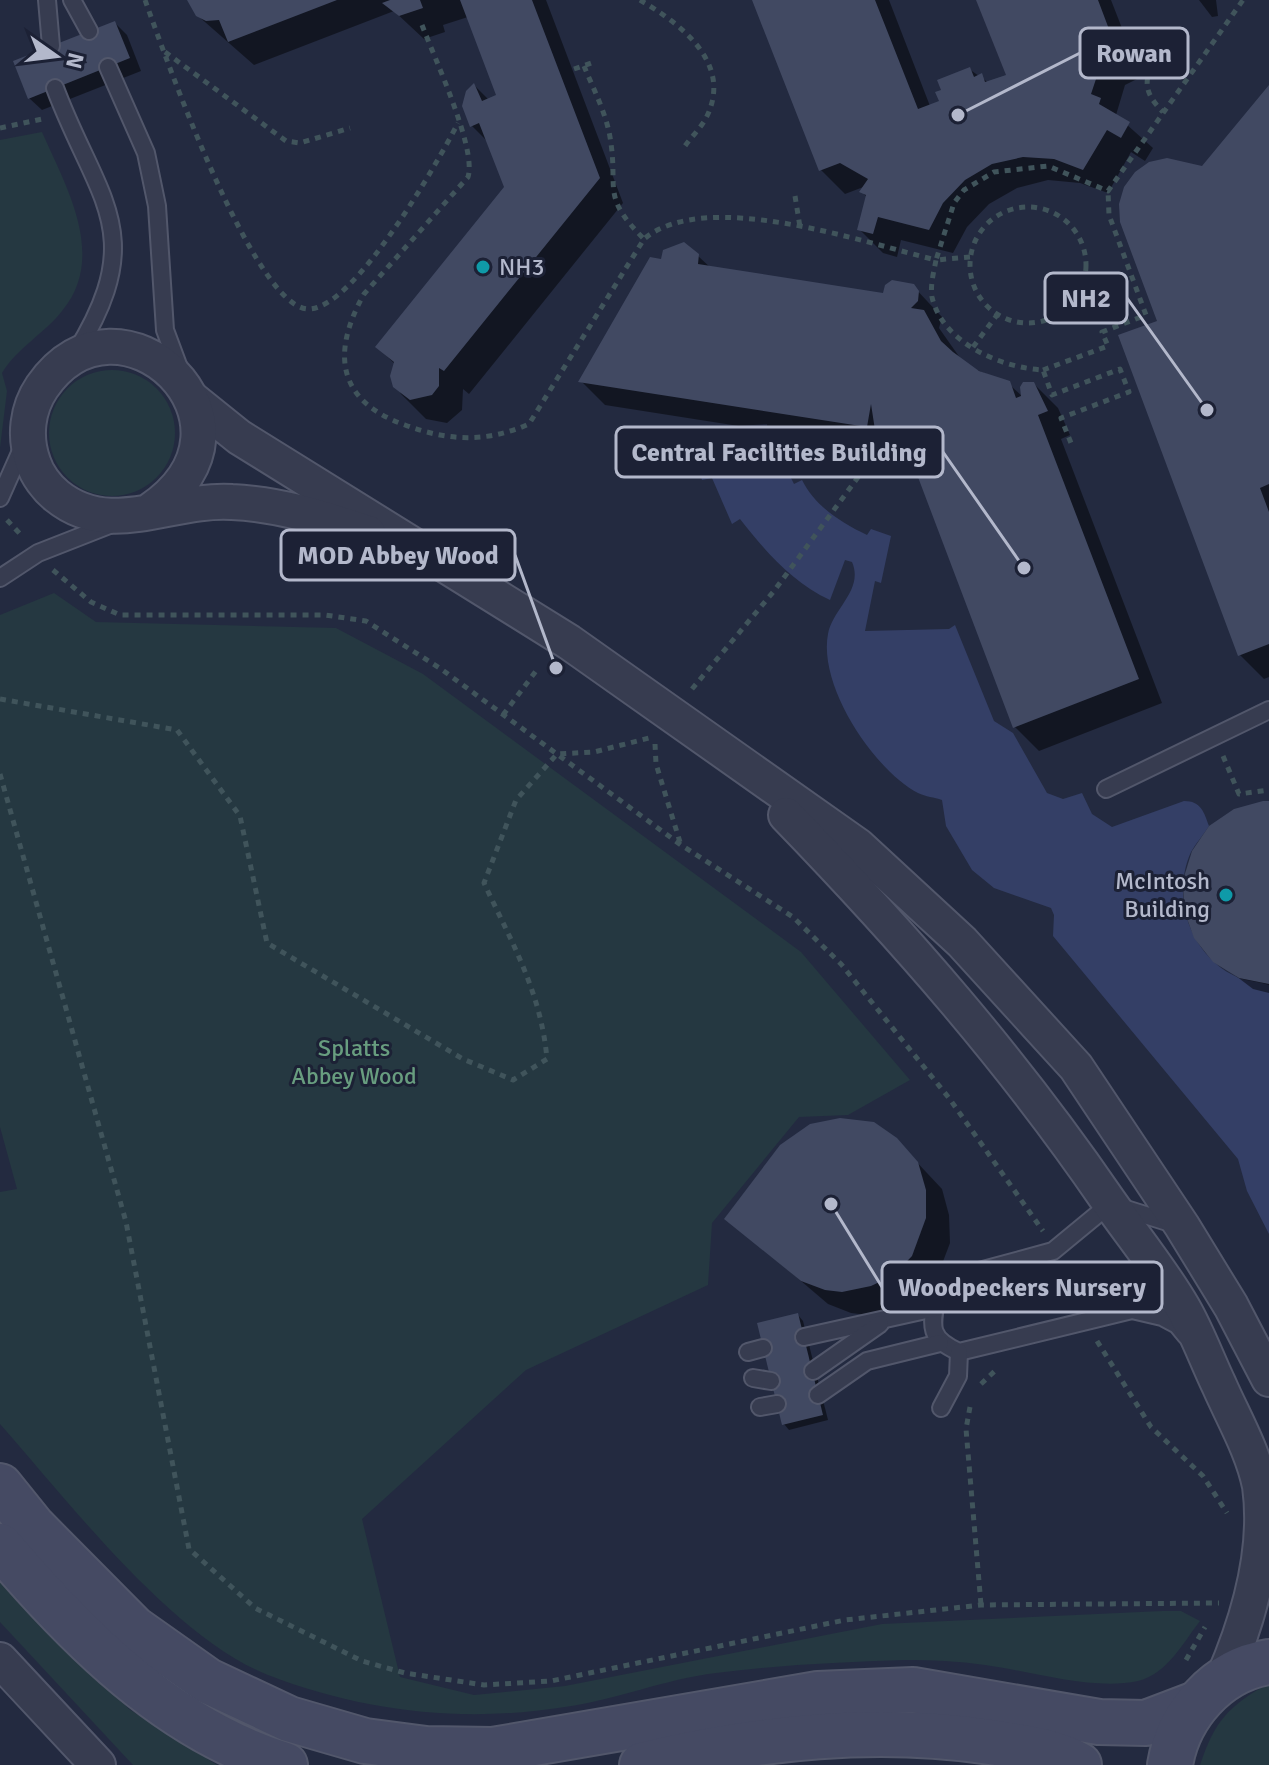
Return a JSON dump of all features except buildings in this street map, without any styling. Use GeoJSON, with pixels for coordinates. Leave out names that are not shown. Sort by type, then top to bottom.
{"type":"FeatureCollection","features":[{"type":"Feature","properties":{"kind":"street"},"geometry":{"type":"LineString","coordinates":[[420,551],[297,509],[229,501],[99,517],[71,508],[48,489],[33,464],[27,435],[36,396],[51,373],[73,356],[98,348],[124,347],[149,354],[171,369],[190,394],[239,437],[569,642],[858,846],[962,942],[1076,1067],[1182,1226],[1231,1306],[1269,1379]]}},
{"type":"Feature","properties":{"kind":"street"},"geometry":{"type":"LineString","coordinates":[[140,513],[173,495],[188,475],[198,451],[199,425],[190,394]]}},
{"type":"Feature","properties":{"kind":"street"},"geometry":{"type":"LineString","coordinates":[[730,757],[950,992],[1055,1123],[1183,1309],[1244,1439],[1260,1485],[1262,1535],[1255,1591],[1199,1684],[1173,1747],[1170,1765]]}},
{"type":"Feature","properties":{"kind":"street"},"geometry":{"type":"LineString","coordinates":[[0,1486],[33,1527],[133,1628],[208,1681],[289,1719],[365,1741],[426,1749],[493,1750],[818,1694],[913,1690],[1099,1722],[1146,1723],[1199,1684],[1269,1662]]}},
{"type":"Feature","properties":{"kind":"street"},"geometry":{"type":"LineString","coordinates":[[0,1546],[91,1643],[176,1714],[250,1754],[285,1765]]}},
{"type":"Feature","properties":{"kind":"street"},"geometry":{"type":"LineString","coordinates":[[0,1660],[98,1765]]}},
{"type":"Feature","properties":{"kind":"street"},"geometry":{"type":"LineString","coordinates":[[642,1765],[690,1753],[838,1732],[949,1736],[1056,1753],[1079,1765]]}},
{"type":"Feature","properties":{"kind":"lane"},"geometry":{"type":"LineString","coordinates":[[47,0],[51,46]]}},
{"type":"Feature","properties":{"kind":"lane"},"geometry":{"type":"LineString","coordinates":[[72,0],[89,31]]}},
{"type":"Feature","properties":{"kind":"lane"},"geometry":{"type":"LineString","coordinates":[[108,67],[146,153],[157,206],[165,330],[190,394]]}},
{"type":"Feature","properties":{"kind":"lane"},"geometry":{"type":"LineString","coordinates":[[55,88],[78,145],[105,195],[114,233],[105,299],[73,356]]}},
{"type":"Feature","properties":{"kind":"lane"},"geometry":{"type":"LineString","coordinates":[[0,498],[27,435]]}},
{"type":"Feature","properties":{"kind":"lane"},"geometry":{"type":"LineString","coordinates":[[0,578],[38,553],[140,513]]}},
{"type":"Feature","properties":{"kind":"lane"},"geometry":{"type":"LineString","coordinates":[[1106,789],[1269,710]]}},
{"type":"Feature","properties":{"kind":"lane"},"geometry":{"type":"LineString","coordinates":[[1182,1226],[1110,1204],[1053,1251],[972,1273],[937,1295],[933,1331],[940,1343],[959,1352],[1132,1310],[1162,1317],[1177,1325],[1190,1342],[1203,1352]]}},
{"type":"Feature","properties":{"kind":"lane"},"geometry":{"type":"LineString","coordinates":[[804,1337],[935,1308]]}},
{"type":"Feature","properties":{"kind":"lane"},"geometry":{"type":"LineString","coordinates":[[813,1371],[887,1319]]}},
{"type":"Feature","properties":{"kind":"lane"},"geometry":{"type":"LineString","coordinates":[[818,1395],[867,1361],[940,1343]]}},
{"type":"Feature","properties":{"kind":"lane"},"geometry":{"type":"LineString","coordinates":[[941,1408],[958,1376],[959,1352]]}},
{"type":"Feature","properties":{"kind":"lane"},"geometry":{"type":"LineString","coordinates":[[753,1378],[771,1381]]}},
{"type":"Feature","properties":{"kind":"path"},"geometry":{"type":"LineString","coordinates":[[145,0],[227,205],[284,295],[302,308],[318,308],[367,265],[421,191],[458,122]]}},
{"type":"Feature","properties":{"kind":"path"},"geometry":{"type":"LineString","coordinates":[[640,0],[691,34],[710,76],[709,111],[685,146]]}},
{"type":"Feature","properties":{"kind":"path"},"geometry":{"type":"LineString","coordinates":[[1108,191],[1048,166],[994,172],[964,190],[954,203],[936,260],[931,295],[936,307],[973,347],[1007,366],[1043,370],[1108,346],[1102,332],[1146,315],[1109,215],[1108,191],[1243,0]]}},
{"type":"Feature","properties":{"kind":"path"},"geometry":{"type":"LineString","coordinates":[[422,25],[470,158],[468,177],[364,294],[345,339],[343,357],[349,383],[378,413],[430,434],[461,440],[501,434],[529,424],[644,239],[670,224],[702,217],[800,227],[936,260],[970,257]]}},
{"type":"Feature","properties":{"kind":"path"},"geometry":{"type":"LineString","coordinates":[[164,51],[286,141],[300,143],[350,128]]}},
{"type":"Feature","properties":{"kind":"path"},"geometry":{"type":"LineString","coordinates":[[1157,56],[1146,82],[1150,97],[1163,112]]}},
{"type":"Feature","properties":{"kind":"path"},"geometry":{"type":"LineString","coordinates":[[574,69],[594,62]]}},
{"type":"Feature","properties":{"kind":"path"},"geometry":{"type":"LineString","coordinates":[[584,66],[609,132],[616,207],[644,239]]}},
{"type":"Feature","properties":{"kind":"path"},"geometry":{"type":"LineString","coordinates":[[0,128],[44,118]]}},
{"type":"Feature","properties":{"kind":"path"},"geometry":{"type":"LineString","coordinates":[[795,196],[800,227]]}},
{"type":"Feature","properties":{"kind":"path"},"geometry":{"type":"LineString","coordinates":[[1027,206],[1051,211],[1072,226],[1081,239],[1086,272],[1073,302],[1045,321],[1029,323],[997,315],[975,290],[970,257],[983,227],[1011,209],[1027,206]]}},
{"type":"Feature","properties":{"kind":"path"},"geometry":{"type":"LineString","coordinates":[[973,347],[997,315]]}},
{"type":"Feature","properties":{"kind":"path"},"geometry":{"type":"LineString","coordinates":[[1043,370],[1052,395],[1120,369],[1129,392],[1061,418],[1071,443]]}},
{"type":"Feature","properties":{"kind":"path"},"geometry":{"type":"LineString","coordinates":[[672,713],[787,573],[884,442]]}},
{"type":"Feature","properties":{"kind":"path"},"geometry":{"type":"LineString","coordinates":[[0,510],[38,553],[91,602],[120,615],[325,615],[366,621],[441,669],[681,845],[793,917],[841,964],[949,1098],[1037,1220],[1089,1320],[1097,1342],[1151,1427],[1203,1476],[1227,1513],[1230,1525]]}},
{"type":"Feature","properties":{"kind":"path"},"geometry":{"type":"LineString","coordinates":[[503,715],[536,671]]}},
{"type":"Feature","properties":{"kind":"path"},"geometry":{"type":"LineString","coordinates":[[0,699],[177,730],[240,816],[267,943],[463,1059],[513,1080],[547,1059],[544,1021],[530,977],[484,883],[516,800],[557,754],[634,744],[655,735],[656,764],[681,845]]}},
{"type":"Feature","properties":{"kind":"path"},"geometry":{"type":"LineString","coordinates":[[1215,736],[1239,794],[1269,790]]}},
{"type":"Feature","properties":{"kind":"path"},"geometry":{"type":"LineString","coordinates":[[0,774],[126,1222],[189,1549],[255,1608],[362,1661],[405,1673],[484,1685],[551,1681],[845,1620],[981,1605],[1220,1603]]}},
{"type":"Feature","properties":{"kind":"path"},"geometry":{"type":"LineString","coordinates":[[1084,1346],[1097,1342]]}},
{"type":"Feature","properties":{"kind":"path"},"geometry":{"type":"LineString","coordinates":[[977,1391],[982,1382],[1002,1365]]}},
{"type":"Feature","properties":{"kind":"path"},"geometry":{"type":"LineString","coordinates":[[971,1401],[966,1429],[981,1605]]}},
{"type":"Feature","properties":{"kind":"path"},"geometry":{"type":"LineString","coordinates":[[1199,1684],[1226,1590]]}},
{"type":"Feature","properties":{"kind":"green space"},"geometry":{"type":"Polygon","coordinates":[[[42,132],[71,197],[82,244],[82,267],[75,290],[62,311],[2,373],[7,391],[0,448],[0,140],[42,132]]]}},
{"type":"Feature","properties":{"kind":"green space"},"geometry":{"type":"Polygon","coordinates":[[[112,370],[136,374],[157,388],[171,409],[175,433],[171,457],[157,478],[136,492],[112,496],[88,492],[67,478],[53,457],[49,433],[53,409],[67,388],[88,374],[112,370]]]}},
{"type":"Feature","properties":{"kind":"green space","name":"Splatts Abbey Wood"},"geometry":{"type":"Polygon","coordinates":[[[54,593],[96,622],[336,628],[423,674],[801,952],[910,1080],[848,1115],[799,1117],[712,1223],[708,1285],[526,1370],[362,1519],[400,1677],[474,1695],[565,1686],[882,1624],[1181,1611],[1200,1621],[1166,1665],[1138,1681],[1101,1684],[955,1662],[904,1660],[810,1664],[697,1676],[565,1707],[527,1712],[452,1714],[377,1706],[304,1688],[268,1675],[232,1657],[159,1600],[90,1528],[0,1424],[0,1192],[17,1189],[0,1127],[0,615],[54,593]]]}},
{"type":"Feature","properties":{"kind":"green space"},"geometry":{"type":"Polygon","coordinates":[[[0,1580],[129,1709],[217,1765],[133,1765],[0,1622],[0,1580]]]}},
{"type":"Feature","properties":{"kind":"green space"},"geometry":{"type":"Polygon","coordinates":[[[1269,1683],[1269,1765],[1200,1765],[1211,1737],[1225,1716],[1269,1683]]]}},
{"type":"Feature","properties":{"kind":"water"},"geometry":{"type":"Polygon","coordinates":[[[767,424],[768,443],[774,457],[780,456],[794,484],[802,480],[821,505],[857,530],[867,535],[871,529],[891,536],[881,583],[875,581],[865,631],[949,629],[955,625],[994,721],[1013,733],[1047,793],[1063,799],[1082,793],[1092,814],[1112,827],[1184,801],[1198,805],[1203,812],[1209,826],[1191,852],[1185,870],[1184,907],[1189,925],[1208,956],[1222,969],[1239,978],[1269,985],[1269,1234],[1247,1191],[1238,1159],[1053,936],[1054,915],[1051,908],[994,888],[972,870],[946,826],[942,800],[918,793],[901,782],[884,766],[853,724],[840,701],[827,655],[831,625],[854,581],[852,562],[845,560],[830,600],[816,593],[770,554],[740,519],[732,524],[712,478],[702,480],[694,455],[692,429],[767,424]]]}},
{"type":"Feature","properties":{"kind":"place","name":"Rowan"},"geometry":{"type":"Point","coordinates":[958,115]}},
{"type":"Feature","properties":{"kind":"place","name":"NH3"},"geometry":{"type":"Point","coordinates":[483,267]}},
{"type":"Feature","properties":{"kind":"place","name":"NH2"},"geometry":{"type":"Point","coordinates":[1207,410]}},
{"type":"Feature","properties":{"kind":"place","name":"Central Facilities Building"},"geometry":{"type":"Point","coordinates":[1024,568]}},
{"type":"Feature","properties":{"kind":"place","name":"MOD Abbey Wood"},"geometry":{"type":"Point","coordinates":[556,668]}},
{"type":"Feature","properties":{"kind":"place","name":"McIntosh Building"},"geometry":{"type":"Point","coordinates":[1226,895]}},
{"type":"Feature","properties":{"kind":"place","name":"Woodpeckers Nursery"},"geometry":{"type":"Point","coordinates":[831,1204]}}]}
